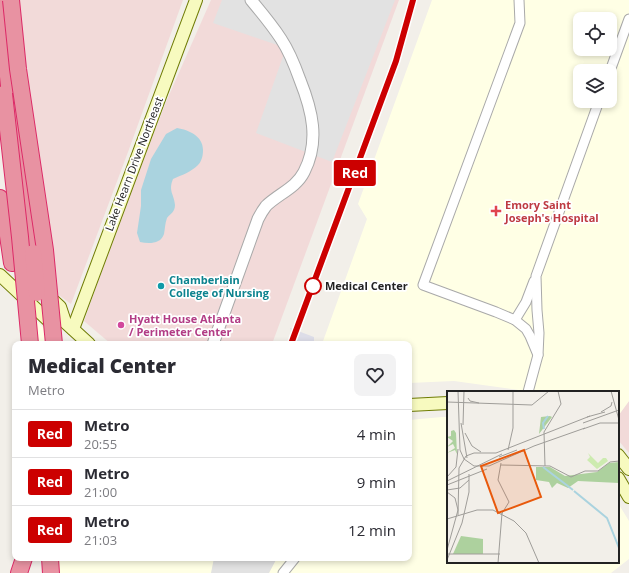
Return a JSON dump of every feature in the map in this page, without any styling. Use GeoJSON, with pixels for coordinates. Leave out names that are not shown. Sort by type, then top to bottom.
{"type":"FeatureCollection","features":[{"type":"Feature","properties":{"kind":"highway"},"geometry":{"type":"LineString","coordinates":[[0,0],[9,86],[33,254],[41,341]]}},
{"type":"Feature","properties":{"kind":"highway"},"geometry":{"type":"LineString","coordinates":[[10,0],[18,70],[45,250],[54,341]]}},
{"type":"Feature","properties":{"kind":"highway"},"geometry":{"type":"LineString","coordinates":[[0,55],[30,341]]}},
{"type":"Feature","properties":{"kind":"highway"},"geometry":{"type":"LineString","coordinates":[[0,198],[3,225],[12,263]]}},
{"type":"Feature","properties":{"kind":"highway"},"geometry":{"type":"LineString","coordinates":[[19,573],[23,561]]}},
{"type":"Feature","properties":{"kind":"highway"},"geometry":{"type":"LineString","coordinates":[[50,561],[51,573]]}},
{"type":"Feature","properties":{"kind":"highway"},"geometry":{"type":"LineString","coordinates":[[61,561],[61,573]]}},
{"type":"Feature","properties":{"kind":"main road","name":"Lake Hearn Drive Northeast"},"geometry":{"type":"LineString","coordinates":[[69,326],[196,0]]}},
{"type":"Feature","properties":{"kind":"main road"},"geometry":{"type":"LineString","coordinates":[[0,252],[60,308],[69,326],[86,341]]}},
{"type":"Feature","properties":{"kind":"main road"},"geometry":{"type":"LineString","coordinates":[[0,275],[51,323],[69,326]]}},
{"type":"Feature","properties":{"kind":"main road"},"geometry":{"type":"LineString","coordinates":[[412,405],[447,403]]}},
{"type":"Feature","properties":{"kind":"main road"},"geometry":{"type":"LineString","coordinates":[[619,456],[629,469]]}},
{"type":"Feature","properties":{"kind":"main road"},"geometry":{"type":"LineString","coordinates":[[619,480],[629,497]]}},
{"type":"Feature","properties":{"kind":"street"},"geometry":{"type":"LineString","coordinates":[[214,341],[258,219],[265,207],[298,181],[305,171],[311,150],[313,133],[312,117],[307,98],[294,63],[280,37],[266,17],[250,0]]}},
{"type":"Feature","properties":{"kind":"street"},"geometry":{"type":"LineString","coordinates":[[519,0],[520,23],[423,285],[515,320],[526,329],[538,355]]}},
{"type":"Feature","properties":{"kind":"street"},"geometry":{"type":"LineString","coordinates":[[613,64],[629,19]]}},
{"type":"Feature","properties":{"kind":"street"},"geometry":{"type":"LineString","coordinates":[[515,320],[526,302],[536,276],[596,108]]}},
{"type":"Feature","properties":{"kind":"street"},"geometry":{"type":"LineString","coordinates":[[528,391],[538,355],[539,333],[536,276]]}},
{"type":"Feature","properties":{"kind":"street"},"geometry":{"type":"LineString","coordinates":[[283,573],[292,561]]}},
{"type":"Feature","properties":{"kind":"shaded area"},"geometry":{"type":"Polygon","coordinates":[[[7,0],[183,0],[71,304],[26,271],[7,0]]]}},
{"type":"Feature","properties":{"kind":"shaded area"},"geometry":{"type":"Polygon","coordinates":[[[211,0],[399,0],[273,341],[107,341],[84,321],[122,214],[166,102],[211,0]]]}},
{"type":"Feature","properties":{"kind":"shaded area"},"geometry":{"type":"Polygon","coordinates":[[[222,0],[395,0],[332,162],[256,133],[286,48],[213,23],[222,0]]]}},
{"type":"Feature","properties":{"kind":"shaded area","name":"Emory Saint Joseph's Hospital"},"geometry":{"type":"Polygon","coordinates":[[[432,0],[629,0],[629,401],[619,415],[619,391],[526,391],[454,381],[412,383],[412,341],[323,341],[367,219],[358,204],[432,0]]]}},
{"type":"Feature","properties":{"kind":"shaded area"},"geometry":{"type":"Polygon","coordinates":[[[22,309],[38,322],[56,341],[22,341],[22,309]]]}},
{"type":"Feature","properties":{"kind":"shaded area"},"geometry":{"type":"Polygon","coordinates":[[[290,328],[314,337],[314,341],[296,341],[290,328]]]}},
{"type":"Feature","properties":{"kind":"shaded area"},"geometry":{"type":"Polygon","coordinates":[[[629,401],[629,453],[619,441],[619,415],[629,401]]]}},
{"type":"Feature","properties":{"kind":"shaded area"},"geometry":{"type":"Polygon","coordinates":[[[447,417],[447,563],[619,563],[619,505],[629,521],[629,559],[611,573],[53,573],[49,561],[412,561],[412,420],[447,417]]]}},
{"type":"Feature","properties":{"kind":"shaded area"},"geometry":{"type":"Polygon","coordinates":[[[213,561],[275,561],[269,573],[211,573],[213,561]]]}},
{"type":"Feature","properties":{"kind":"water"},"geometry":{"type":"Polygon","coordinates":[[[177,128],[186,130],[198,137],[202,145],[202,158],[192,170],[173,179],[171,190],[175,207],[167,218],[164,234],[160,240],[147,243],[140,242],[137,233],[141,206],[141,190],[151,159],[166,134],[177,128]]]}},
{"type":"Feature","properties":{"kind":"railway"},"geometry":{"type":"LineString","coordinates":[[292,341],[396,61],[413,0]]}},
{"type":"Feature","properties":{"kind":"metro line","name":"Red"},"geometry":{"type":"LineString","coordinates":[[292,341],[396,61],[413,0]]}},
{"type":"Feature","properties":{"kind":"place","name":"Emory Saint Joseph's Hospital"},"geometry":{"type":"Point","coordinates":[496,211]}},
{"type":"Feature","properties":{"kind":"place","name":"Chamberlain College of Nursing"},"geometry":{"type":"Point","coordinates":[161,286]}},
{"type":"Feature","properties":{"kind":"place","name":"Medical Center"},"geometry":{"type":"Point","coordinates":[313,286]}},
{"type":"Feature","properties":{"kind":"place","name":"Hyatt House Atlanta / Perimeter Center"},"geometry":{"type":"Point","coordinates":[121,325]}}]}
